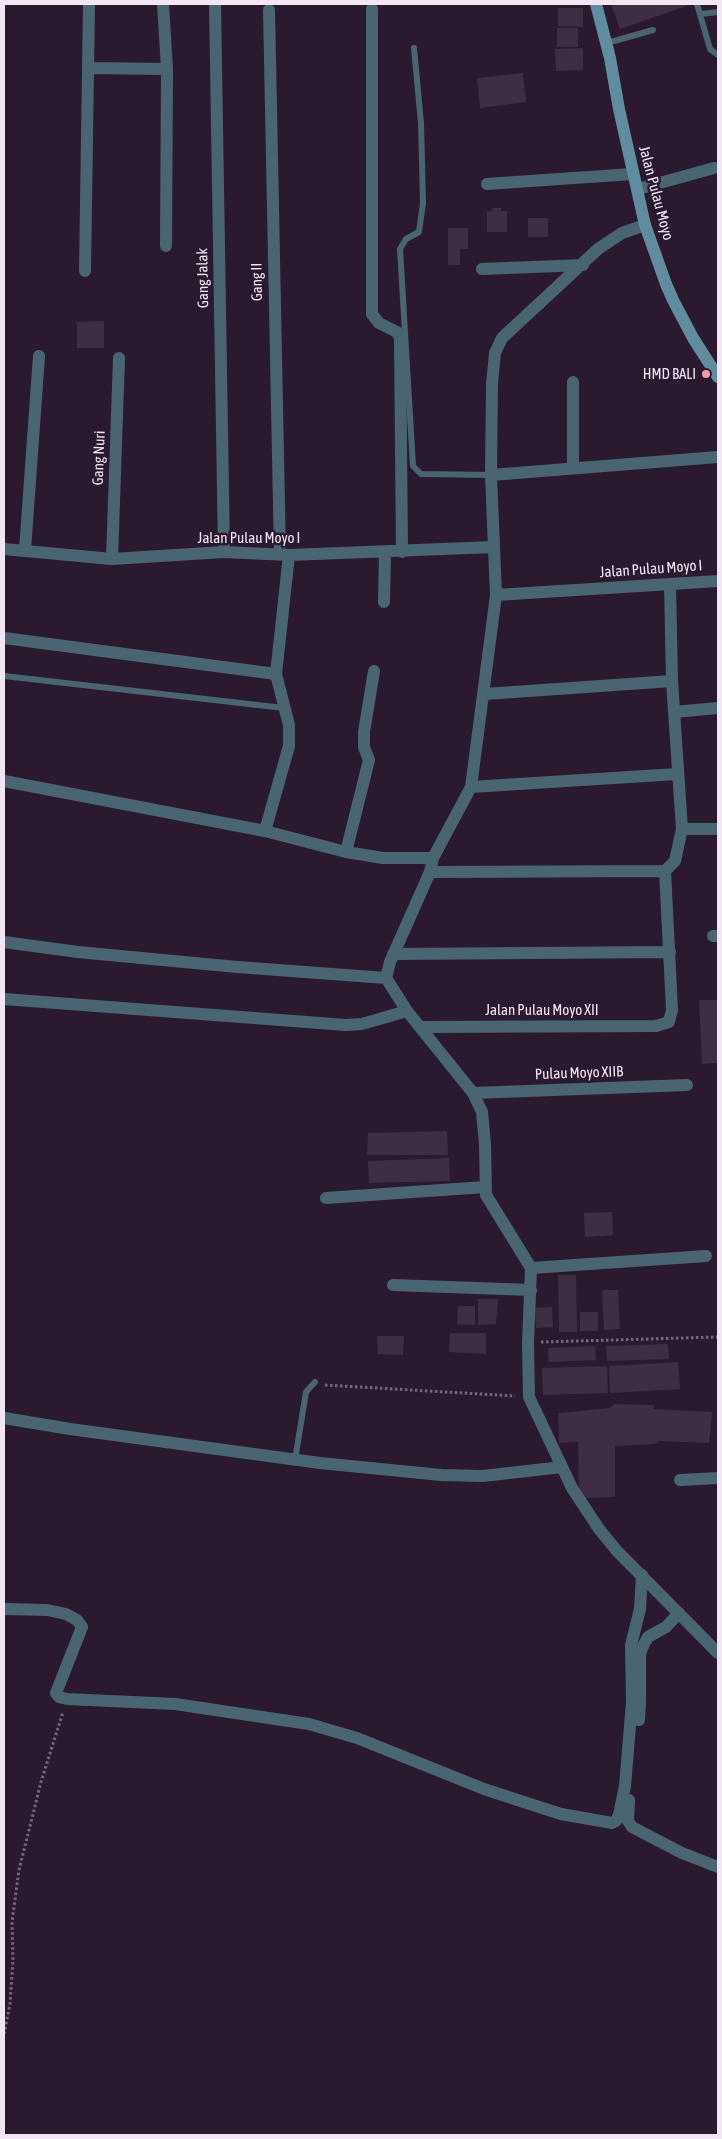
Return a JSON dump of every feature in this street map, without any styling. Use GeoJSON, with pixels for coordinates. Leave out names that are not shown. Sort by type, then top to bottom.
{"type":"FeatureCollection","features":[{"type":"Feature","properties":{"kind":"street"},"geometry":{"type":"LineString","coordinates":[[85,271],[89,4]]}},
{"type":"Feature","properties":{"kind":"street"},"geometry":{"type":"LineString","coordinates":[[163,4],[167,69],[166,246]]}},
{"type":"Feature","properties":{"kind":"street","name":"Gang Jalak"},"geometry":{"type":"LineString","coordinates":[[215,4],[224,552]]}},
{"type":"Feature","properties":{"kind":"street","name":"Jalan Pulau Moyo"},"geometry":{"type":"LineString","coordinates":[[596,4],[607,43],[632,174],[638,189],[645,225],[673,300],[693,338],[718,378]]}},
{"type":"Feature","properties":{"kind":"street"},"geometry":{"type":"LineString","coordinates":[[372,9],[372,314],[379,323],[397,332],[400,338],[402,552]]}},
{"type":"Feature","properties":{"kind":"street","name":"Gang II"},"geometry":{"type":"LineString","coordinates":[[265,831],[289,746],[289,725],[276,674],[284,555],[269,10]]}},
{"type":"Feature","properties":{"kind":"street"},"geometry":{"type":"LineString","coordinates":[[88,68],[167,69]]}},
{"type":"Feature","properties":{"kind":"street"},"geometry":{"type":"LineString","coordinates":[[638,189],[714,168]]}},
{"type":"Feature","properties":{"kind":"street"},"geometry":{"type":"LineString","coordinates":[[487,184],[632,174]]}},
{"type":"Feature","properties":{"kind":"street"},"geometry":{"type":"LineString","coordinates":[[422,859],[471,787],[496,595],[491,475],[492,384],[494,360],[498,346],[502,338],[598,249],[622,233],[645,225]]}},
{"type":"Feature","properties":{"kind":"street"},"geometry":{"type":"LineString","coordinates":[[482,269],[582,265]]}},
{"type":"Feature","properties":{"kind":"street"},"geometry":{"type":"LineString","coordinates":[[25,550],[39,356]]}},
{"type":"Feature","properties":{"kind":"street","name":"Gang Nuri"},"geometry":{"type":"LineString","coordinates":[[112,559],[119,358]]}},
{"type":"Feature","properties":{"kind":"street"},"geometry":{"type":"LineString","coordinates":[[573,382],[573,468]]}},
{"type":"Feature","properties":{"kind":"street"},"geometry":{"type":"LineString","coordinates":[[491,475],[718,456]]}},
{"type":"Feature","properties":{"kind":"street","name":"Jalan Pulau Moyo I"},"geometry":{"type":"LineString","coordinates":[[4,549],[112,559],[224,552],[284,555],[494,547]]}},
{"type":"Feature","properties":{"kind":"street"},"geometry":{"type":"LineString","coordinates":[[384,602],[385,552]]}},
{"type":"Feature","properties":{"kind":"street","name":"Jalan Pulau Moyo I"},"geometry":{"type":"LineString","coordinates":[[496,595],[718,581]]}},
{"type":"Feature","properties":{"kind":"street"},"geometry":{"type":"LineString","coordinates":[[430,872],[665,871],[675,861],[682,829],[672,681],[670,584]]}},
{"type":"Feature","properties":{"kind":"street"},"geometry":{"type":"LineString","coordinates":[[4,638],[276,674]]}},
{"type":"Feature","properties":{"kind":"street"},"geometry":{"type":"LineString","coordinates":[[346,852],[369,760],[364,747],[364,732],[374,671]]}},
{"type":"Feature","properties":{"kind":"street"},"geometry":{"type":"LineString","coordinates":[[484,694],[672,681]]}},
{"type":"Feature","properties":{"kind":"street"},"geometry":{"type":"LineString","coordinates":[[674,712],[718,708]]}},
{"type":"Feature","properties":{"kind":"street"},"geometry":{"type":"LineString","coordinates":[[471,787],[677,774]]}},
{"type":"Feature","properties":{"kind":"street"},"geometry":{"type":"LineString","coordinates":[[4,781],[265,831],[346,852],[382,858],[422,859]]}},
{"type":"Feature","properties":{"kind":"street"},"geometry":{"type":"LineString","coordinates":[[682,829],[718,829]]}},
{"type":"Feature","properties":{"kind":"street"},"geometry":{"type":"LineString","coordinates":[[422,859],[430,872]]}},
{"type":"Feature","properties":{"kind":"street"},"geometry":{"type":"LineString","coordinates":[[393,954],[670,952],[665,871]]}},
{"type":"Feature","properties":{"kind":"street"},"geometry":{"type":"LineString","coordinates":[[430,872],[393,954],[386,978],[407,1010],[473,1093],[482,1112],[485,1144],[477,1187]]}},
{"type":"Feature","properties":{"kind":"street"},"geometry":{"type":"LineString","coordinates":[[4,942],[78,952],[236,967],[386,978]]}},
{"type":"Feature","properties":{"kind":"street","name":"Jalan Pulau Moyo XII"},"geometry":{"type":"LineString","coordinates":[[420,1027],[663,1025],[668,1022],[672,1010],[670,952]]}},
{"type":"Feature","properties":{"kind":"street"},"geometry":{"type":"LineString","coordinates":[[4,999],[346,1024],[362,1024],[407,1010]]}},
{"type":"Feature","properties":{"kind":"street","name":"Pulau Moyo XIIB"},"geometry":{"type":"LineString","coordinates":[[473,1093],[687,1085]]}},
{"type":"Feature","properties":{"kind":"street"},"geometry":{"type":"LineString","coordinates":[[326,1198],[477,1187],[486,1195],[531,1268],[528,1397],[572,1488],[598,1529],[642,1575],[673,1620],[718,1653]]}},
{"type":"Feature","properties":{"kind":"street"},"geometry":{"type":"LineString","coordinates":[[531,1268],[706,1256]]}},
{"type":"Feature","properties":{"kind":"street"},"geometry":{"type":"LineString","coordinates":[[392,1285],[531,1290]]}},
{"type":"Feature","properties":{"kind":"street"},"geometry":{"type":"LineString","coordinates":[[4,1418],[295,1460],[450,1476],[484,1476],[562,1467]]}},
{"type":"Feature","properties":{"kind":"street"},"geometry":{"type":"LineString","coordinates":[[680,1480],[718,1478]]}},
{"type":"Feature","properties":{"kind":"street"},"geometry":{"type":"LineString","coordinates":[[4,1609],[47,1610],[66,1614],[77,1620],[82,1627],[56,1693],[58,1696],[67,1699],[176,1704],[309,1724],[357,1738],[484,1789],[536,1806],[561,1814],[612,1823],[616,1822],[619,1815],[625,1786],[632,1702],[630,1645],[640,1609],[642,1575]]}},
{"type":"Feature","properties":{"kind":"street"},"geometry":{"type":"LineString","coordinates":[[673,1620],[648,1637],[640,1655],[640,1702],[628,1802],[628,1821],[632,1827],[682,1853],[718,1867]]}},
{"type":"Feature","properties":{"kind":"lane"},"geometry":{"type":"LineString","coordinates":[[698,4],[710,49],[718,56]]}},
{"type":"Feature","properties":{"kind":"lane"},"geometry":{"type":"LineString","coordinates":[[700,14],[718,12]]}},
{"type":"Feature","properties":{"kind":"lane"},"geometry":{"type":"LineString","coordinates":[[607,43],[653,30]]}},
{"type":"Feature","properties":{"kind":"lane"},"geometry":{"type":"LineString","coordinates":[[414,48],[421,123],[423,202],[419,232],[406,239],[400,249],[413,466],[421,474],[491,475]]}},
{"type":"Feature","properties":{"kind":"lane"},"geometry":{"type":"LineString","coordinates":[[4,676],[284,708]]}},
{"type":"Feature","properties":{"kind":"lane"},"geometry":{"type":"LineString","coordinates":[[295,1460],[306,1392],[315,1382]]}},
{"type":"Feature","properties":{"kind":"path"},"geometry":{"type":"LineString","coordinates":[[528,1342],[718,1336]]}},
{"type":"Feature","properties":{"kind":"path"},"geometry":{"type":"LineString","coordinates":[[315,1382],[322,1385],[528,1397]]}},
{"type":"Feature","properties":{"kind":"path"},"geometry":{"type":"LineString","coordinates":[[4,2034],[10,2004],[14,1960],[12,1922],[19,1870],[41,1782],[67,1699]]}},
{"type":"Feature","properties":{"kind":"building"},"geometry":{"type":"Polygon","coordinates":[[[611,4],[692,4],[620,29],[611,4]]]}},
{"type":"Feature","properties":{"kind":"building"},"geometry":{"type":"Polygon","coordinates":[[[558,8],[583,8],[583,27],[558,26],[558,8]]]}},
{"type":"Feature","properties":{"kind":"building"},"geometry":{"type":"Polygon","coordinates":[[[557,28],[578,28],[578,47],[557,47],[557,28]]]}},
{"type":"Feature","properties":{"kind":"building"},"geometry":{"type":"Polygon","coordinates":[[[583,48],[583,70],[556,71],[555,49],[583,48]]]}},
{"type":"Feature","properties":{"kind":"building"},"geometry":{"type":"Polygon","coordinates":[[[523,73],[526,102],[480,108],[477,78],[523,73]]]}},
{"type":"Feature","properties":{"kind":"building"},"geometry":{"type":"Polygon","coordinates":[[[492,208],[501,208],[501,211],[507,211],[507,232],[487,232],[487,211],[492,211],[492,208]]]}},
{"type":"Feature","properties":{"kind":"building"},"geometry":{"type":"Polygon","coordinates":[[[528,218],[548,218],[548,237],[528,237],[528,218]]]}},
{"type":"Feature","properties":{"kind":"building"},"geometry":{"type":"Polygon","coordinates":[[[448,228],[468,228],[468,249],[460,249],[460,265],[448,265],[448,228]]]}},
{"type":"Feature","properties":{"kind":"building"},"geometry":{"type":"Polygon","coordinates":[[[104,321],[104,348],[77,348],[77,322],[104,321]]]}},
{"type":"Feature","properties":{"kind":"building"},"geometry":{"type":"Polygon","coordinates":[[[699,1000],[718,1000],[718,1063],[702,1064],[699,1000]]]}},
{"type":"Feature","properties":{"kind":"building"},"geometry":{"type":"Polygon","coordinates":[[[447,1131],[448,1155],[367,1155],[368,1133],[447,1131]]]}},
{"type":"Feature","properties":{"kind":"building"},"geometry":{"type":"Polygon","coordinates":[[[449,1158],[450,1181],[369,1183],[368,1161],[449,1158]]]}},
{"type":"Feature","properties":{"kind":"building"},"geometry":{"type":"Polygon","coordinates":[[[612,1212],[613,1235],[585,1237],[584,1213],[612,1212]]]}},
{"type":"Feature","properties":{"kind":"building"},"geometry":{"type":"Polygon","coordinates":[[[558,1275],[576,1275],[577,1332],[559,1332],[558,1275]]]}},
{"type":"Feature","properties":{"kind":"building"},"geometry":{"type":"Polygon","coordinates":[[[602,1290],[618,1290],[620,1329],[604,1330],[602,1290]]]}},
{"type":"Feature","properties":{"kind":"building"},"geometry":{"type":"Polygon","coordinates":[[[478,1299],[498,1299],[496,1324],[478,1325],[478,1299]]]}},
{"type":"Feature","properties":{"kind":"building"},"geometry":{"type":"Polygon","coordinates":[[[458,1306],[475,1306],[475,1325],[457,1324],[458,1306]]]}},
{"type":"Feature","properties":{"kind":"building"},"geometry":{"type":"Polygon","coordinates":[[[552,1307],[553,1327],[536,1328],[535,1308],[552,1307]]]}},
{"type":"Feature","properties":{"kind":"building"},"geometry":{"type":"Polygon","coordinates":[[[580,1312],[598,1312],[598,1331],[580,1331],[580,1312]]]}},
{"type":"Feature","properties":{"kind":"building"},"geometry":{"type":"Polygon","coordinates":[[[450,1333],[486,1333],[486,1354],[449,1352],[450,1333]]]}},
{"type":"Feature","properties":{"kind":"building"},"geometry":{"type":"Polygon","coordinates":[[[377,1336],[404,1336],[403,1355],[378,1354],[377,1336]]]}},
{"type":"Feature","properties":{"kind":"building"},"geometry":{"type":"Polygon","coordinates":[[[668,1344],[669,1359],[607,1361],[606,1346],[668,1344]]]}},
{"type":"Feature","properties":{"kind":"building"},"geometry":{"type":"Polygon","coordinates":[[[595,1346],[596,1360],[549,1362],[548,1348],[595,1346]]]}},
{"type":"Feature","properties":{"kind":"building"},"geometry":{"type":"Polygon","coordinates":[[[678,1362],[680,1389],[610,1393],[609,1366],[678,1362]]]}},
{"type":"Feature","properties":{"kind":"building"},"geometry":{"type":"Polygon","coordinates":[[[607,1366],[608,1393],[543,1395],[542,1368],[607,1366]]]}},
{"type":"Feature","properties":{"kind":"building"},"geometry":{"type":"Polygon","coordinates":[[[614,1404],[654,1405],[654,1409],[712,1412],[709,1443],[659,1441],[655,1444],[615,1446],[615,1497],[585,1498],[579,1491],[578,1442],[559,1443],[558,1413],[610,1408],[614,1404]]]}},
{"type":"Feature","properties":{"kind":"place","name":"HMD BALI"},"geometry":{"type":"Point","coordinates":[706,374]}}]}
